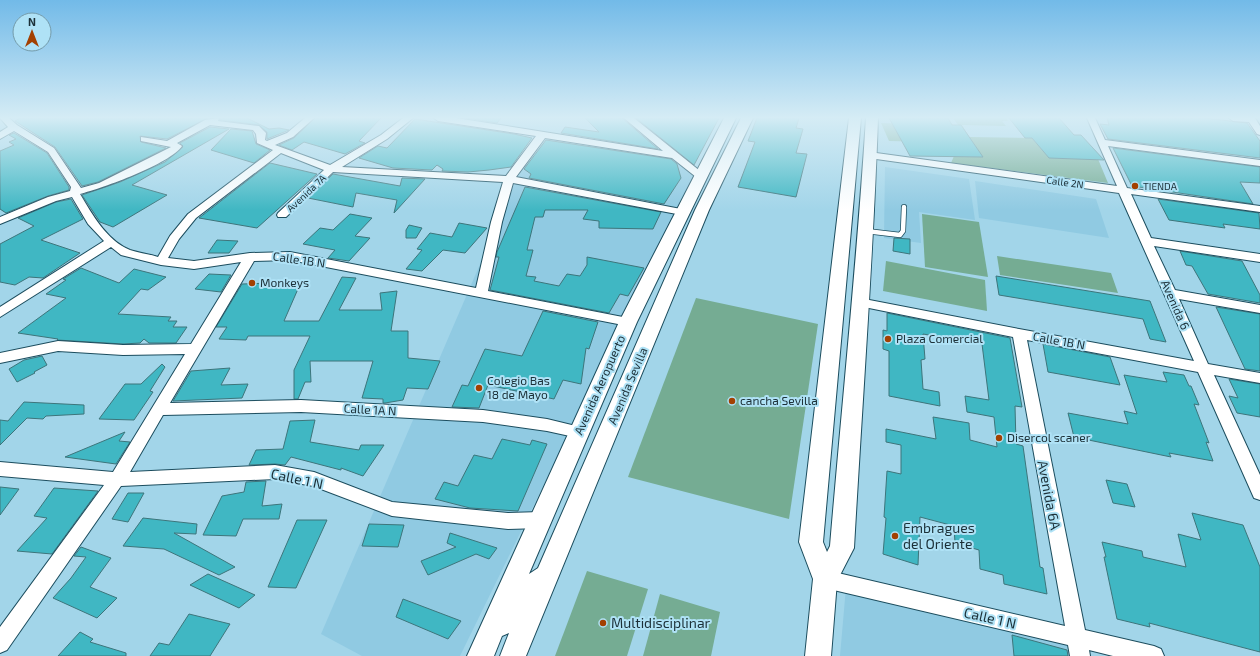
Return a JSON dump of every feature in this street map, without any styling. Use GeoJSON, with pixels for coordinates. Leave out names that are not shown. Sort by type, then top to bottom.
{"type":"FeatureCollection","features":[{"type":"Feature","properties":{"kind":"main road","name":"Avenida Aeropuerto"},"geometry":{"type":"LineString","coordinates":[[486,650],[579,432],[628,322],[682,212],[711,178],[720,149]]}},
{"type":"Feature","properties":{"kind":"main road","name":"Avenida Sevilla"},"geometry":{"type":"LineString","coordinates":[[513,656],[711,178],[729,149]]}},
{"type":"Feature","properties":{"kind":"main road"},"geometry":{"type":"LineString","coordinates":[[825,578],[811,542],[852,149]]}},
{"type":"Feature","properties":{"kind":"main road"},"geometry":{"type":"LineString","coordinates":[[818,656],[825,578],[842,548],[866,231],[870,149]]}},
{"type":"Feature","properties":{"kind":"main road"},"geometry":{"type":"LineString","coordinates":[[486,650],[550,568]]}},
{"type":"Feature","properties":{"kind":"street","name":"Calle 1B N"},"geometry":{"type":"LineString","coordinates":[[49,149],[76,187],[75,194],[92,222],[111,242],[125,252],[161,261],[194,265],[250,256],[290,256],[628,322]]}},
{"type":"Feature","properties":{"kind":"street"},"geometry":{"type":"LineString","coordinates":[[0,221],[52,199],[75,194],[103,185],[158,159],[175,149]]}},
{"type":"Feature","properties":{"kind":"street"},"geometry":{"type":"LineString","coordinates":[[276,149],[332,169],[510,179],[682,212]]}},
{"type":"Feature","properties":{"kind":"street","name":"Avenida 7A"},"geometry":{"type":"LineString","coordinates":[[282,216],[332,169],[365,149]]}},
{"type":"Feature","properties":{"kind":"street"},"geometry":{"type":"LineString","coordinates":[[481,294],[496,228],[510,179],[531,149]]}},
{"type":"Feature","properties":{"kind":"street"},"geometry":{"type":"LineString","coordinates":[[631,149],[673,155]]}},
{"type":"Feature","properties":{"kind":"street"},"geometry":{"type":"LineString","coordinates":[[665,149],[711,178]]}},
{"type":"Feature","properties":{"kind":"street","name":"Avenida 6"},"geometry":{"type":"LineString","coordinates":[[1105,149],[1204,368],[1254,469],[1260,493]]}},
{"type":"Feature","properties":{"kind":"street"},"geometry":{"type":"LineString","coordinates":[[1152,149],[1260,163]]}},
{"type":"Feature","properties":{"kind":"street"},"geometry":{"type":"LineString","coordinates":[[161,261],[174,238],[192,216],[279,150]]}},
{"type":"Feature","properties":{"kind":"street","name":"Calle 2N"},"geometry":{"type":"LineString","coordinates":[[869,155],[1260,209]]}},
{"type":"Feature","properties":{"kind":"street"},"geometry":{"type":"LineString","coordinates":[[1146,241],[1260,258]]}},
{"type":"Feature","properties":{"kind":"street"},"geometry":{"type":"LineString","coordinates":[[0,313],[111,242]]}},
{"type":"Feature","properties":{"kind":"street"},"geometry":{"type":"LineString","coordinates":[[0,643],[117,479],[250,256]]}},
{"type":"Feature","properties":{"kind":"street"},"geometry":{"type":"LineString","coordinates":[[1170,293],[1260,309]]}},
{"type":"Feature","properties":{"kind":"street","name":"Calle 1B N"},"geometry":{"type":"LineString","coordinates":[[860,302],[1019,334],[1260,378]]}},
{"type":"Feature","properties":{"kind":"street","name":"Avenida 6A"},"geometry":{"type":"LineString","coordinates":[[1019,334],[1078,647]]}},
{"type":"Feature","properties":{"kind":"street"},"geometry":{"type":"LineString","coordinates":[[0,358],[58,346],[123,350],[195,349]]}},
{"type":"Feature","properties":{"kind":"street","name":"Calle 1A N"},"geometry":{"type":"LineString","coordinates":[[160,409],[309,406],[483,416],[547,425],[579,432]]}},
{"type":"Feature","properties":{"kind":"street","name":"Calle 1 N"},"geometry":{"type":"LineString","coordinates":[[0,469],[117,479],[274,472],[314,479],[374,503],[392,508],[508,521],[541,520]]}},
{"type":"Feature","properties":{"kind":"street","name":"Calle 1 N"},"geometry":{"type":"LineString","coordinates":[[825,578],[1078,647],[1154,656]]}},
{"type":"Feature","properties":{"kind":"lane"},"geometry":{"type":"LineString","coordinates":[[866,231],[900,235],[903,231],[904,207]]}},
{"type":"Feature","properties":{"kind":"shaded area"},"geometry":{"type":"Polygon","coordinates":[[[536,149],[610,149],[676,159],[695,176],[460,656],[362,656],[321,634],[517,178],[536,149]]]}},
{"type":"Feature","properties":{"kind":"shaded area"},"geometry":{"type":"Polygon","coordinates":[[[885,167],[969,179],[975,220],[919,212],[921,243],[884,238],[885,167]]]}},
{"type":"Feature","properties":{"kind":"shaded area"},"geometry":{"type":"Polygon","coordinates":[[[975,181],[1096,199],[1109,238],[979,218],[975,181]]]}},
{"type":"Feature","properties":{"kind":"shaded area"},"geometry":{"type":"Polygon","coordinates":[[[846,587],[1075,647],[1076,656],[840,656],[846,587]]]}},
{"type":"Feature","properties":{"kind":"green space"},"geometry":{"type":"Polygon","coordinates":[[[977,149],[1041,149],[1049,158],[1098,159],[1108,183],[951,163],[954,156],[982,157],[977,149]]]}},
{"type":"Feature","properties":{"kind":"green space"},"geometry":{"type":"Polygon","coordinates":[[[922,214],[979,222],[988,277],[925,267],[922,214]]]}},
{"type":"Feature","properties":{"kind":"green space"},"geometry":{"type":"Polygon","coordinates":[[[997,256],[1111,273],[1118,293],[1000,275],[997,256]]]}},
{"type":"Feature","properties":{"kind":"green space"},"geometry":{"type":"Polygon","coordinates":[[[886,261],[985,280],[987,311],[883,291],[886,261]]]}},
{"type":"Feature","properties":{"kind":"green space","name":"cancha Sevilla"},"geometry":{"type":"Polygon","coordinates":[[[696,298],[818,324],[789,519],[628,477],[696,298]]]}},
{"type":"Feature","properties":{"kind":"green space","name":"Multidisciplinar"},"geometry":{"type":"Polygon","coordinates":[[[587,571],[648,589],[627,656],[555,656],[587,571]]]}},
{"type":"Feature","properties":{"kind":"green space","name":"Multidisciplinar"},"geometry":{"type":"Polygon","coordinates":[[[660,594],[720,612],[711,656],[643,656],[660,594]]]}},
{"type":"Feature","properties":{"kind":"building"},"geometry":{"type":"Polygon","coordinates":[[[6,149],[40,149],[47,153],[69,187],[69,190],[48,196],[6,213],[0,209],[0,151],[6,149]]]}},
{"type":"Feature","properties":{"kind":"building"},"geometry":{"type":"Polygon","coordinates":[[[56,149],[165,149],[98,182],[82,186],[56,149]]]}},
{"type":"Feature","properties":{"kind":"building"},"geometry":{"type":"Polygon","coordinates":[[[181,149],[195,149],[132,185],[167,195],[113,227],[100,222],[82,195],[120,182],[165,162],[181,149]]]}},
{"type":"Feature","properties":{"kind":"building"},"geometry":{"type":"Polygon","coordinates":[[[212,149],[267,149],[270,150],[254,163],[211,150],[212,149]]]}},
{"type":"Feature","properties":{"kind":"building"},"geometry":{"type":"Polygon","coordinates":[[[327,149],[355,149],[345,154],[327,149]]]}},
{"type":"Feature","properties":{"kind":"building"},"geometry":{"type":"Polygon","coordinates":[[[374,149],[524,149],[511,167],[468,172],[442,171],[443,169],[437,165],[432,170],[393,168],[359,158],[374,149]]]}},
{"type":"Feature","properties":{"kind":"building"},"geometry":{"type":"Polygon","coordinates":[[[539,149],[603,149],[671,159],[677,164],[681,178],[664,204],[529,178],[531,174],[524,169],[539,149]]]}},
{"type":"Feature","properties":{"kind":"building"},"geometry":{"type":"Polygon","coordinates":[[[674,149],[703,149],[694,165],[674,149]]]}},
{"type":"Feature","properties":{"kind":"building"},"geometry":{"type":"Polygon","coordinates":[[[753,149],[797,149],[796,153],[807,154],[796,197],[738,187],[753,149]]]}},
{"type":"Feature","properties":{"kind":"building"},"geometry":{"type":"Polygon","coordinates":[[[906,149],[977,149],[983,157],[910,156],[906,149]]]}},
{"type":"Feature","properties":{"kind":"building"},"geometry":{"type":"Polygon","coordinates":[[[1041,149],[1094,149],[1104,160],[1049,158],[1041,149]]]}},
{"type":"Feature","properties":{"kind":"building"},"geometry":{"type":"Polygon","coordinates":[[[1113,149],[1260,167],[1260,183],[1240,182],[1253,204],[1132,186],[1113,149]]]}},
{"type":"Feature","properties":{"kind":"building"},"geometry":{"type":"Polygon","coordinates":[[[1185,149],[1260,149],[1260,158],[1185,149]]]}},
{"type":"Feature","properties":{"kind":"building"},"geometry":{"type":"Polygon","coordinates":[[[270,163],[317,174],[257,228],[199,218],[270,163]]]}},
{"type":"Feature","properties":{"kind":"building"},"geometry":{"type":"Polygon","coordinates":[[[333,174],[400,186],[402,178],[425,179],[394,213],[397,200],[356,193],[353,207],[308,198],[333,174]]]}},
{"type":"Feature","properties":{"kind":"building"},"geometry":{"type":"Polygon","coordinates":[[[525,187],[661,212],[653,229],[599,228],[599,221],[583,219],[588,210],[545,210],[543,217],[535,217],[527,250],[533,250],[526,276],[536,277],[534,281],[559,286],[567,274],[580,276],[587,265],[587,257],[644,268],[628,296],[620,294],[609,313],[490,290],[499,257],[496,257],[497,252],[525,187]]]}},
{"type":"Feature","properties":{"kind":"building"},"geometry":{"type":"Polygon","coordinates":[[[71,199],[83,219],[41,240],[80,253],[43,278],[29,277],[15,285],[0,282],[0,244],[34,226],[18,218],[56,202],[71,199]]]}},
{"type":"Feature","properties":{"kind":"building"},"geometry":{"type":"Polygon","coordinates":[[[1158,199],[1259,213],[1260,229],[1223,224],[1225,228],[1169,220],[1158,199]]]}},
{"type":"Feature","properties":{"kind":"building"},"geometry":{"type":"Polygon","coordinates":[[[350,214],[372,218],[355,236],[370,238],[349,261],[328,258],[335,250],[303,244],[320,228],[333,230],[350,214]]]}},
{"type":"Feature","properties":{"kind":"building"},"geometry":{"type":"Polygon","coordinates":[[[459,223],[487,228],[465,253],[443,250],[422,271],[406,269],[422,250],[417,249],[430,233],[452,237],[459,223]]]}},
{"type":"Feature","properties":{"kind":"building"},"geometry":{"type":"Polygon","coordinates":[[[409,225],[422,228],[416,238],[406,238],[406,230],[409,225]]]}},
{"type":"Feature","properties":{"kind":"building"},"geometry":{"type":"Polygon","coordinates":[[[894,238],[910,239],[910,254],[893,251],[894,238]]]}},
{"type":"Feature","properties":{"kind":"building"},"geometry":{"type":"Polygon","coordinates":[[[217,240],[238,241],[229,253],[208,253],[217,240]]]}},
{"type":"Feature","properties":{"kind":"building"},"geometry":{"type":"Polygon","coordinates":[[[1180,251],[1242,261],[1260,295],[1260,303],[1208,294],[1192,266],[1186,265],[1180,251]]]}},
{"type":"Feature","properties":{"kind":"building"},"geometry":{"type":"Polygon","coordinates":[[[81,268],[119,283],[134,269],[166,277],[148,290],[141,289],[118,314],[171,317],[168,321],[177,321],[173,327],[187,327],[176,343],[149,343],[144,339],[140,343],[123,344],[57,340],[58,339],[18,333],[66,298],[46,294],[66,280],[63,279],[81,268]]]}},
{"type":"Feature","properties":{"kind":"building"},"geometry":{"type":"Polygon","coordinates":[[[209,274],[231,275],[221,292],[195,289],[209,274]]]}},
{"type":"Feature","properties":{"kind":"building"},"geometry":{"type":"Polygon","coordinates":[[[996,276],[1150,301],[1166,342],[1150,339],[1143,319],[999,295],[996,276]]]}},
{"type":"Feature","properties":{"kind":"building"},"geometry":{"type":"Polygon","coordinates":[[[342,277],[356,278],[339,310],[382,310],[380,293],[397,291],[391,331],[408,331],[408,358],[440,361],[428,389],[407,388],[403,400],[383,403],[383,399],[362,398],[373,361],[310,361],[311,382],[305,382],[298,399],[294,399],[294,370],[310,336],[248,336],[246,340],[219,339],[227,327],[216,327],[242,284],[301,282],[284,321],[319,321],[342,277]]]}},
{"type":"Feature","properties":{"kind":"building"},"geometry":{"type":"Polygon","coordinates":[[[1216,307],[1260,314],[1260,371],[1245,369],[1216,307]]]}},
{"type":"Feature","properties":{"kind":"building"},"geometry":{"type":"Polygon","coordinates":[[[543,311],[598,322],[589,349],[586,348],[581,384],[563,380],[554,399],[488,385],[479,408],[452,407],[462,385],[468,386],[485,349],[522,356],[543,311]]]}},
{"type":"Feature","properties":{"kind":"building"},"geometry":{"type":"Polygon","coordinates":[[[887,313],[1010,338],[1022,407],[1015,406],[1016,444],[1023,446],[1040,567],[1043,568],[1047,594],[1004,584],[1003,575],[980,569],[979,550],[955,543],[954,526],[920,517],[918,565],[883,554],[886,518],[884,517],[887,471],[901,474],[901,445],[886,442],[886,429],[936,439],[933,417],[969,423],[970,440],[997,447],[994,417],[967,412],[965,396],[989,400],[982,344],[923,334],[925,359],[921,360],[923,389],[939,392],[940,406],[889,396],[889,351],[883,349],[883,330],[887,331],[887,313]]]}},
{"type":"Feature","properties":{"kind":"building"},"geometry":{"type":"Polygon","coordinates":[[[1043,344],[1110,357],[1120,385],[1048,372],[1043,344]]]}},
{"type":"Feature","properties":{"kind":"building"},"geometry":{"type":"Polygon","coordinates":[[[42,356],[47,365],[17,382],[9,369],[24,360],[42,356]]]}},
{"type":"Feature","properties":{"kind":"building"},"geometry":{"type":"Polygon","coordinates":[[[162,364],[165,367],[150,391],[153,392],[134,420],[99,419],[125,384],[141,384],[162,364]]]}},
{"type":"Feature","properties":{"kind":"building"},"geometry":{"type":"Polygon","coordinates":[[[230,368],[221,385],[248,384],[242,398],[173,401],[191,371],[230,368]]]}},
{"type":"Feature","properties":{"kind":"building"},"geometry":{"type":"Polygon","coordinates":[[[1163,372],[1184,375],[1189,386],[1191,386],[1199,405],[1194,404],[1209,443],[1206,442],[1213,461],[1169,453],[1171,457],[1074,437],[1068,413],[1128,424],[1124,411],[1137,414],[1124,375],[1167,382],[1163,372]]]}},
{"type":"Feature","properties":{"kind":"building"},"geometry":{"type":"Polygon","coordinates":[[[1229,379],[1260,384],[1260,417],[1237,413],[1229,396],[1238,398],[1229,379]]]}},
{"type":"Feature","properties":{"kind":"building"},"geometry":{"type":"Polygon","coordinates":[[[24,402],[84,405],[84,414],[46,416],[43,419],[27,418],[0,445],[0,420],[8,421],[24,402]]]}},
{"type":"Feature","properties":{"kind":"building"},"geometry":{"type":"Polygon","coordinates":[[[315,420],[310,442],[359,450],[361,445],[384,445],[363,476],[341,468],[341,470],[291,457],[285,465],[249,465],[256,450],[283,449],[290,421],[315,420]]]}},
{"type":"Feature","properties":{"kind":"building"},"geometry":{"type":"Polygon","coordinates":[[[125,432],[119,441],[130,442],[116,464],[65,457],[125,432]]]}},
{"type":"Feature","properties":{"kind":"building"},"geometry":{"type":"Polygon","coordinates":[[[502,439],[530,445],[532,440],[547,444],[518,511],[470,508],[435,499],[444,482],[458,486],[474,455],[492,459],[502,439]]]}},
{"type":"Feature","properties":{"kind":"building"},"geometry":{"type":"Polygon","coordinates":[[[1106,480],[1127,484],[1135,507],[1113,503],[1106,480]]]}},
{"type":"Feature","properties":{"kind":"building"},"geometry":{"type":"Polygon","coordinates":[[[266,481],[262,506],[282,504],[279,519],[243,519],[236,536],[203,535],[222,496],[244,492],[246,482],[266,481]]]}},
{"type":"Feature","properties":{"kind":"building"},"geometry":{"type":"Polygon","coordinates":[[[0,487],[19,489],[0,515],[0,487]]]}},
{"type":"Feature","properties":{"kind":"building"},"geometry":{"type":"Polygon","coordinates":[[[54,488],[98,491],[52,554],[17,551],[47,518],[34,516],[54,488]]]}},
{"type":"Feature","properties":{"kind":"building"},"geometry":{"type":"Polygon","coordinates":[[[128,493],[144,493],[128,522],[112,519],[128,493]]]}},
{"type":"Feature","properties":{"kind":"building"},"geometry":{"type":"Polygon","coordinates":[[[1192,513],[1243,525],[1260,567],[1260,652],[1149,623],[1150,627],[1117,619],[1102,542],[1142,551],[1143,557],[1186,567],[1178,534],[1201,540],[1192,513]]]}},
{"type":"Feature","properties":{"kind":"building"},"geometry":{"type":"Polygon","coordinates":[[[143,518],[197,524],[196,534],[174,533],[235,567],[219,575],[164,549],[123,546],[143,518]]]}},
{"type":"Feature","properties":{"kind":"building"},"geometry":{"type":"Polygon","coordinates":[[[297,520],[327,520],[296,588],[268,587],[297,520]]]}},
{"type":"Feature","properties":{"kind":"building"},"geometry":{"type":"Polygon","coordinates":[[[369,524],[404,525],[398,547],[362,546],[369,524]]]}},
{"type":"Feature","properties":{"kind":"building"},"geometry":{"type":"Polygon","coordinates":[[[450,533],[497,548],[489,559],[476,554],[428,575],[421,561],[456,547],[447,543],[450,533]]]}},
{"type":"Feature","properties":{"kind":"building"},"geometry":{"type":"Polygon","coordinates":[[[81,547],[111,558],[90,587],[117,598],[97,618],[53,598],[71,578],[86,557],[74,556],[81,547]]]}},
{"type":"Feature","properties":{"kind":"building"},"geometry":{"type":"Polygon","coordinates":[[[208,574],[255,595],[239,608],[190,585],[208,574]]]}},
{"type":"Feature","properties":{"kind":"building"},"geometry":{"type":"Polygon","coordinates":[[[403,599],[461,621],[448,639],[396,617],[403,599]]]}},
{"type":"Feature","properties":{"kind":"building"},"geometry":{"type":"Polygon","coordinates":[[[189,614],[230,624],[210,656],[150,656],[159,643],[169,645],[189,614]]]}},
{"type":"Feature","properties":{"kind":"building"},"geometry":{"type":"Polygon","coordinates":[[[80,632],[93,639],[90,642],[126,653],[126,656],[58,656],[80,632]]]}},
{"type":"Feature","properties":{"kind":"building"},"geometry":{"type":"Polygon","coordinates":[[[1012,635],[1067,650],[1068,656],[1014,656],[1012,635]]]}},
{"type":"Feature","properties":{"kind":"place","name":"TIENDA"},"geometry":{"type":"Point","coordinates":[1135,186]}},
{"type":"Feature","properties":{"kind":"place","name":"Monkeys"},"geometry":{"type":"Point","coordinates":[252,283]}},
{"type":"Feature","properties":{"kind":"place","name":"Plaza Comercial"},"geometry":{"type":"Point","coordinates":[888,339]}},
{"type":"Feature","properties":{"kind":"place","name":"Colegio Bas 18 de Mayo"},"geometry":{"type":"Point","coordinates":[479,388]}},
{"type":"Feature","properties":{"kind":"place","name":"cancha Sevilla"},"geometry":{"type":"Point","coordinates":[732,401]}},
{"type":"Feature","properties":{"kind":"place","name":"Disercol scaner"},"geometry":{"type":"Point","coordinates":[999,438]}},
{"type":"Feature","properties":{"kind":"place","name":"Embragues del Oriente"},"geometry":{"type":"Point","coordinates":[895,536]}},
{"type":"Feature","properties":{"kind":"place","name":"Multidisciplinar"},"geometry":{"type":"Point","coordinates":[603,623]}}]}
